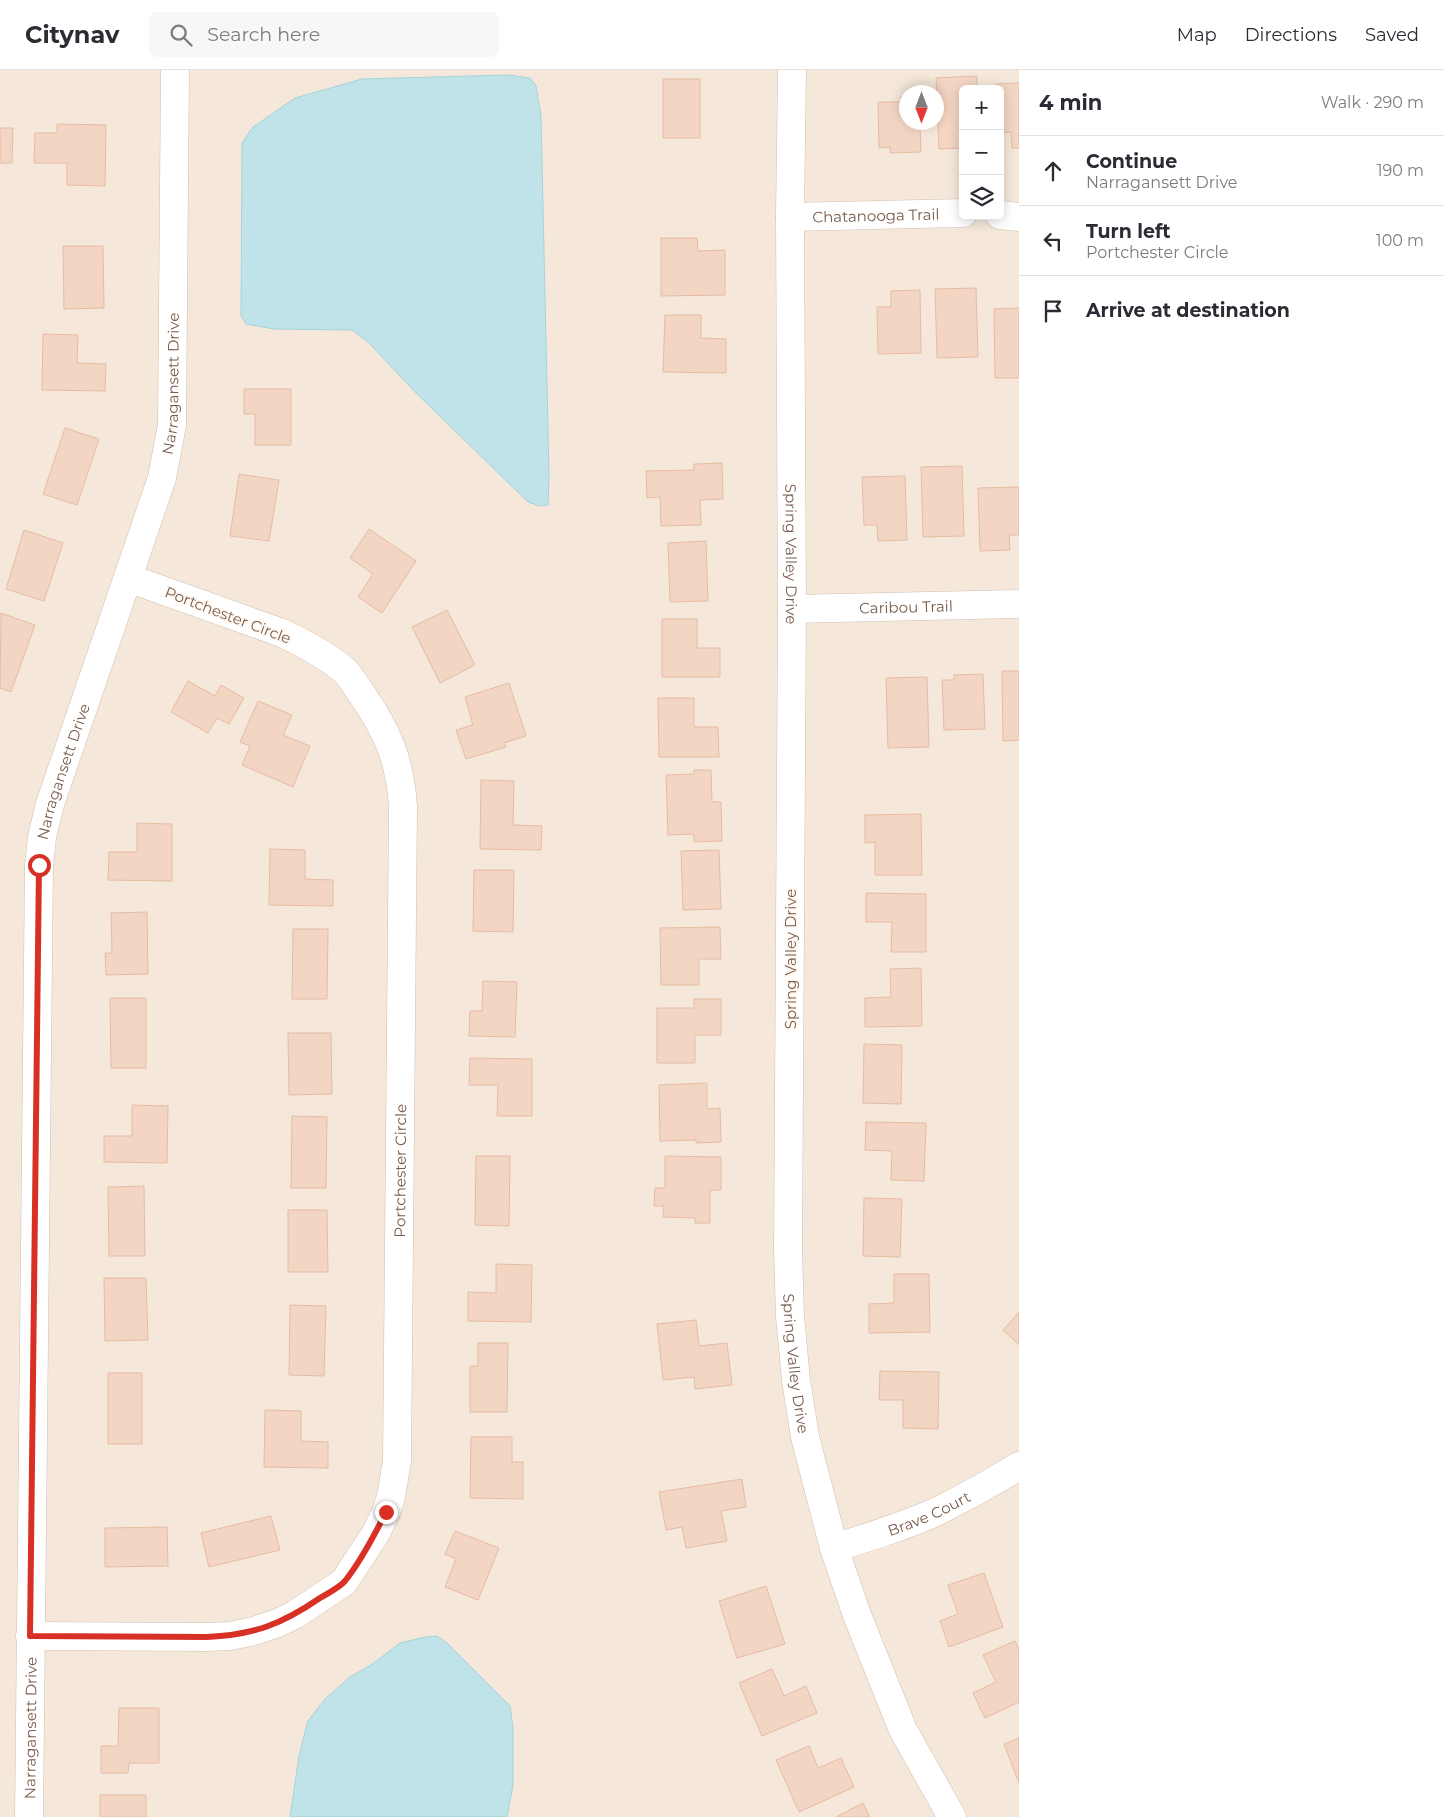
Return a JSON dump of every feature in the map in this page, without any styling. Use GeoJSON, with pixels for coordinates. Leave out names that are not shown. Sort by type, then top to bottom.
{"type":"FeatureCollection","features":[{"type":"Feature","properties":{"kind":"street","name":"Narragansett Drive"},"geometry":{"type":"LineString","coordinates":[[29,1817],[39,865],[42,837],[50,804],[162,478],[172,425],[174,70]]}},
{"type":"Feature","properties":{"kind":"street","name":"Spring Valley Drive"},"geometry":{"type":"LineString","coordinates":[[792,70],[790,217],[792,609],[788,1240],[790,1316],[796,1380],[806,1437],[834,1548],[864,1633],[903,1730],[952,1817]]}},
{"type":"Feature","properties":{"kind":"street","name":"Chatanooga Trail"},"geometry":{"type":"LineString","coordinates":[[790,217],[959,213]]}},
{"type":"Feature","properties":{"kind":"street"},"geometry":{"type":"LineString","coordinates":[[1004,215],[1019,217]]}},
{"type":"Feature","properties":{"kind":"street","name":"Portchester Circle"},"geometry":{"type":"LineString","coordinates":[[30,1636],[230,1636],[254,1631],[290,1617],[344,1582],[376,1533],[386,1512],[391,1497],[397,1461],[403,807],[402,784],[395,754],[375,713],[346,672],[302,643],[282,633],[128,578]]}},
{"type":"Feature","properties":{"kind":"street","name":"Caribou Trail"},"geometry":{"type":"LineString","coordinates":[[792,609],[1019,604]]}},
{"type":"Feature","properties":{"kind":"street","name":"Brave Court"},"geometry":{"type":"LineString","coordinates":[[834,1548],[885,1532],[937,1511],[988,1485],[1019,1466]]}},
{"type":"Feature","properties":{"kind":"shaded area"},"geometry":{"type":"Polygon","coordinates":[[[0,70],[1019,70],[1019,1817],[0,1817],[0,70]]]}},
{"type":"Feature","properties":{"kind":"water"},"geometry":{"type":"Polygon","coordinates":[[[508,75],[530,78],[536,86],[541,116],[549,475],[548,505],[540,506],[528,502],[416,393],[368,342],[352,330],[274,329],[246,324],[241,316],[242,143],[253,127],[295,98],[362,79],[508,75]]]}},
{"type":"Feature","properties":{"kind":"water"},"geometry":{"type":"Polygon","coordinates":[[[437,1636],[447,1643],[510,1706],[513,1728],[513,1785],[507,1817],[290,1817],[299,1756],[308,1721],[324,1700],[350,1677],[371,1665],[400,1643],[437,1636]]]}},
{"type":"Feature","properties":{"kind":"building"},"geometry":{"type":"Polygon","coordinates":[[[977,76],[977,85],[959,85],[959,148],[939,149],[938,130],[944,130],[944,85],[936,85],[936,78],[977,76]]]}},
{"type":"Feature","properties":{"kind":"building"},"geometry":{"type":"Polygon","coordinates":[[[663,79],[700,79],[700,138],[663,138],[663,79]]]}},
{"type":"Feature","properties":{"kind":"building"},"geometry":{"type":"Polygon","coordinates":[[[1019,83],[1019,148],[1012,148],[1011,132],[1004,133],[1004,85],[996,84],[1019,83]]]}},
{"type":"Feature","properties":{"kind":"building"},"geometry":{"type":"Polygon","coordinates":[[[878,102],[899,102],[899,130],[920,130],[921,152],[890,153],[890,147],[879,148],[878,102]]]}},
{"type":"Feature","properties":{"kind":"building"},"geometry":{"type":"Polygon","coordinates":[[[57,124],[106,125],[105,186],[67,185],[67,163],[34,163],[35,133],[57,133],[57,124]]]}},
{"type":"Feature","properties":{"kind":"building"},"geometry":{"type":"Polygon","coordinates":[[[0,128],[13,128],[12,163],[0,163],[0,128]]]}},
{"type":"Feature","properties":{"kind":"building"},"geometry":{"type":"Polygon","coordinates":[[[661,238],[697,238],[698,251],[725,250],[725,295],[661,296],[661,238]]]}},
{"type":"Feature","properties":{"kind":"building"},"geometry":{"type":"Polygon","coordinates":[[[63,246],[103,246],[104,308],[64,309],[63,246]]]}},
{"type":"Feature","properties":{"kind":"building"},"geometry":{"type":"Polygon","coordinates":[[[976,288],[978,357],[937,358],[935,289],[976,288]]]}},
{"type":"Feature","properties":{"kind":"building"},"geometry":{"type":"Polygon","coordinates":[[[920,290],[921,353],[878,354],[877,307],[891,307],[891,291],[920,290]]]}},
{"type":"Feature","properties":{"kind":"building"},"geometry":{"type":"Polygon","coordinates":[[[1019,308],[1019,378],[995,378],[994,309],[1019,308]]]}},
{"type":"Feature","properties":{"kind":"building"},"geometry":{"type":"Polygon","coordinates":[[[665,315],[701,315],[701,338],[726,339],[726,373],[663,372],[665,315]]]}},
{"type":"Feature","properties":{"kind":"building"},"geometry":{"type":"Polygon","coordinates":[[[43,334],[78,335],[77,363],[106,364],[105,391],[42,390],[43,334]]]}},
{"type":"Feature","properties":{"kind":"building"},"geometry":{"type":"Polygon","coordinates":[[[244,389],[291,389],[291,445],[255,445],[255,414],[244,414],[244,389]]]}},
{"type":"Feature","properties":{"kind":"building"},"geometry":{"type":"Polygon","coordinates":[[[65,428],[99,439],[77,505],[43,494],[65,428]]]}},
{"type":"Feature","properties":{"kind":"building"},"geometry":{"type":"Polygon","coordinates":[[[722,463],[723,499],[700,500],[701,525],[661,526],[660,497],[647,498],[646,471],[694,470],[694,464],[722,463]]]}},
{"type":"Feature","properties":{"kind":"building"},"geometry":{"type":"Polygon","coordinates":[[[962,466],[964,536],[923,537],[921,467],[962,466]]]}},
{"type":"Feature","properties":{"kind":"building"},"geometry":{"type":"Polygon","coordinates":[[[239,474],[279,480],[269,541],[230,536],[239,474]]]}},
{"type":"Feature","properties":{"kind":"building"},"geometry":{"type":"Polygon","coordinates":[[[905,476],[907,540],[878,541],[877,525],[864,525],[862,477],[905,476]]]}},
{"type":"Feature","properties":{"kind":"building"},"geometry":{"type":"Polygon","coordinates":[[[1019,487],[1019,535],[1009,535],[1010,550],[980,551],[978,488],[1019,487]]]}},
{"type":"Feature","properties":{"kind":"building"},"geometry":{"type":"Polygon","coordinates":[[[369,529],[416,561],[382,613],[358,597],[373,574],[350,558],[369,529]]]}},
{"type":"Feature","properties":{"kind":"building"},"geometry":{"type":"Polygon","coordinates":[[[24,530],[63,543],[44,601],[6,589],[24,530]]]}},
{"type":"Feature","properties":{"kind":"building"},"geometry":{"type":"Polygon","coordinates":[[[706,541],[708,601],[670,602],[668,543],[706,541]]]}},
{"type":"Feature","properties":{"kind":"building"},"geometry":{"type":"Polygon","coordinates":[[[447,610],[475,665],[440,683],[412,627],[447,610]]]}},
{"type":"Feature","properties":{"kind":"building"},"geometry":{"type":"Polygon","coordinates":[[[1,613],[35,625],[11,692],[0,688],[1,613]]]}},
{"type":"Feature","properties":{"kind":"building"},"geometry":{"type":"Polygon","coordinates":[[[662,619],[697,619],[697,648],[720,648],[720,677],[662,677],[662,619]]]}},
{"type":"Feature","properties":{"kind":"building"},"geometry":{"type":"Polygon","coordinates":[[[1002,671],[1019,671],[1019,740],[1003,741],[1002,671]]]}},
{"type":"Feature","properties":{"kind":"building"},"geometry":{"type":"Polygon","coordinates":[[[983,674],[985,729],[944,730],[942,680],[954,680],[954,675],[983,674]]]}},
{"type":"Feature","properties":{"kind":"building"},"geometry":{"type":"Polygon","coordinates":[[[927,677],[929,747],[888,748],[886,678],[927,677]]]}},
{"type":"Feature","properties":{"kind":"building"},"geometry":{"type":"Polygon","coordinates":[[[188,681],[215,696],[221,685],[244,698],[229,724],[217,718],[208,733],[171,712],[188,681]]]}},
{"type":"Feature","properties":{"kind":"building"},"geometry":{"type":"Polygon","coordinates":[[[509,683],[526,736],[504,743],[506,747],[466,759],[456,730],[473,725],[465,697],[509,683]]]}},
{"type":"Feature","properties":{"kind":"building"},"geometry":{"type":"Polygon","coordinates":[[[658,698],[694,698],[694,727],[718,727],[719,757],[659,757],[658,698]]]}},
{"type":"Feature","properties":{"kind":"building"},"geometry":{"type":"Polygon","coordinates":[[[258,701],[292,715],[283,735],[310,746],[293,787],[242,765],[250,746],[240,742],[258,701]]]}},
{"type":"Feature","properties":{"kind":"building"},"geometry":{"type":"Polygon","coordinates":[[[694,770],[711,770],[712,802],[721,802],[722,841],[694,842],[694,834],[668,835],[666,775],[694,774],[694,770]]]}},
{"type":"Feature","properties":{"kind":"building"},"geometry":{"type":"Polygon","coordinates":[[[481,780],[514,781],[513,825],[542,826],[541,850],[480,849],[481,780]]]}},
{"type":"Feature","properties":{"kind":"building"},"geometry":{"type":"Polygon","coordinates":[[[921,814],[922,875],[875,875],[875,842],[865,843],[865,815],[921,814]]]}},
{"type":"Feature","properties":{"kind":"building"},"geometry":{"type":"Polygon","coordinates":[[[137,823],[172,824],[172,881],[108,880],[109,852],[137,852],[137,823]]]}},
{"type":"Feature","properties":{"kind":"building"},"geometry":{"type":"Polygon","coordinates":[[[270,849],[305,850],[305,879],[333,880],[333,906],[269,905],[270,849]]]}},
{"type":"Feature","properties":{"kind":"building"},"geometry":{"type":"Polygon","coordinates":[[[719,850],[721,909],[683,910],[681,851],[719,850]]]}},
{"type":"Feature","properties":{"kind":"building"},"geometry":{"type":"Polygon","coordinates":[[[474,870],[514,870],[513,932],[473,931],[474,870]]]}},
{"type":"Feature","properties":{"kind":"building"},"geometry":{"type":"Polygon","coordinates":[[[866,893],[926,894],[926,952],[891,952],[892,922],[866,922],[866,893]]]}},
{"type":"Feature","properties":{"kind":"building"},"geometry":{"type":"Polygon","coordinates":[[[147,912],[148,974],[106,975],[105,953],[112,953],[111,913],[147,912]]]}},
{"type":"Feature","properties":{"kind":"building"},"geometry":{"type":"Polygon","coordinates":[[[720,927],[721,959],[699,959],[699,985],[661,985],[660,928],[720,927]]]}},
{"type":"Feature","properties":{"kind":"building"},"geometry":{"type":"Polygon","coordinates":[[[293,929],[328,929],[327,999],[292,999],[293,929]]]}},
{"type":"Feature","properties":{"kind":"building"},"geometry":{"type":"Polygon","coordinates":[[[921,968],[922,1026],[865,1027],[865,998],[891,997],[890,969],[921,968]]]}},
{"type":"Feature","properties":{"kind":"building"},"geometry":{"type":"Polygon","coordinates":[[[483,981],[517,982],[515,1037],[469,1036],[470,1011],[482,1011],[483,981]]]}},
{"type":"Feature","properties":{"kind":"building"},"geometry":{"type":"Polygon","coordinates":[[[110,998],[146,998],[146,1068],[111,1068],[110,998]]]}},
{"type":"Feature","properties":{"kind":"building"},"geometry":{"type":"Polygon","coordinates":[[[694,999],[721,999],[721,1035],[695,1035],[695,1063],[657,1063],[657,1008],[694,1008],[694,999]]]}},
{"type":"Feature","properties":{"kind":"building"},"geometry":{"type":"Polygon","coordinates":[[[288,1033],[331,1033],[332,1094],[289,1095],[288,1033]]]}},
{"type":"Feature","properties":{"kind":"building"},"geometry":{"type":"Polygon","coordinates":[[[864,1044],[902,1045],[901,1104],[863,1103],[864,1044]]]}},
{"type":"Feature","properties":{"kind":"building"},"geometry":{"type":"Polygon","coordinates":[[[470,1058],[532,1059],[532,1116],[497,1116],[498,1085],[469,1085],[470,1058]]]}},
{"type":"Feature","properties":{"kind":"building"},"geometry":{"type":"Polygon","coordinates":[[[707,1083],[707,1109],[720,1108],[721,1142],[696,1143],[696,1140],[660,1141],[659,1085],[707,1083]]]}},
{"type":"Feature","properties":{"kind":"building"},"geometry":{"type":"Polygon","coordinates":[[[132,1105],[168,1106],[167,1163],[104,1162],[104,1136],[132,1136],[132,1105]]]}},
{"type":"Feature","properties":{"kind":"building"},"geometry":{"type":"Polygon","coordinates":[[[292,1116],[327,1117],[326,1188],[291,1188],[292,1116]]]}},
{"type":"Feature","properties":{"kind":"building"},"geometry":{"type":"Polygon","coordinates":[[[866,1122],[926,1123],[924,1181],[891,1180],[892,1151],[865,1150],[866,1122]]]}},
{"type":"Feature","properties":{"kind":"building"},"geometry":{"type":"Polygon","coordinates":[[[476,1156],[510,1156],[509,1226],[475,1225],[476,1156]]]}},
{"type":"Feature","properties":{"kind":"building"},"geometry":{"type":"Polygon","coordinates":[[[665,1156],[721,1157],[721,1190],[710,1190],[710,1223],[695,1223],[695,1218],[663,1217],[664,1206],[654,1206],[655,1188],[665,1188],[665,1156]]]}},
{"type":"Feature","properties":{"kind":"building"},"geometry":{"type":"Polygon","coordinates":[[[144,1186],[145,1256],[109,1256],[108,1187],[144,1186]]]}},
{"type":"Feature","properties":{"kind":"building"},"geometry":{"type":"Polygon","coordinates":[[[864,1198],[902,1199],[900,1257],[863,1256],[864,1198]]]}},
{"type":"Feature","properties":{"kind":"building"},"geometry":{"type":"Polygon","coordinates":[[[288,1210],[327,1210],[328,1272],[288,1272],[288,1210]]]}},
{"type":"Feature","properties":{"kind":"building"},"geometry":{"type":"Polygon","coordinates":[[[496,1264],[532,1265],[531,1322],[468,1321],[468,1292],[496,1293],[496,1264]]]}},
{"type":"Feature","properties":{"kind":"building"},"geometry":{"type":"Polygon","coordinates":[[[894,1274],[929,1274],[930,1332],[869,1333],[869,1304],[894,1303],[894,1274]]]}},
{"type":"Feature","properties":{"kind":"building"},"geometry":{"type":"Polygon","coordinates":[[[104,1278],[146,1278],[148,1340],[105,1341],[104,1278]]]}},
{"type":"Feature","properties":{"kind":"building"},"geometry":{"type":"Polygon","coordinates":[[[290,1305],[326,1306],[324,1376],[289,1375],[290,1305]]]}},
{"type":"Feature","properties":{"kind":"building"},"geometry":{"type":"Polygon","coordinates":[[[1019,1312],[1019,1345],[1003,1330],[1019,1312]]]}},
{"type":"Feature","properties":{"kind":"building"},"geometry":{"type":"Polygon","coordinates":[[[696,1320],[699,1346],[727,1343],[732,1385],[695,1389],[694,1377],[663,1380],[657,1324],[696,1320]]]}},
{"type":"Feature","properties":{"kind":"building"},"geometry":{"type":"Polygon","coordinates":[[[478,1343],[508,1343],[507,1412],[470,1412],[470,1366],[478,1366],[478,1343]]]}},
{"type":"Feature","properties":{"kind":"building"},"geometry":{"type":"Polygon","coordinates":[[[880,1371],[939,1372],[938,1429],[903,1428],[903,1400],[879,1400],[880,1371]]]}},
{"type":"Feature","properties":{"kind":"building"},"geometry":{"type":"Polygon","coordinates":[[[108,1373],[142,1373],[142,1444],[108,1444],[108,1373]]]}},
{"type":"Feature","properties":{"kind":"building"},"geometry":{"type":"Polygon","coordinates":[[[265,1410],[301,1411],[301,1441],[328,1442],[328,1468],[264,1467],[265,1410]]]}},
{"type":"Feature","properties":{"kind":"building"},"geometry":{"type":"Polygon","coordinates":[[[471,1437],[512,1437],[512,1462],[523,1462],[523,1499],[470,1498],[471,1437]]]}},
{"type":"Feature","properties":{"kind":"building"},"geometry":{"type":"Polygon","coordinates":[[[742,1479],[746,1507],[721,1511],[727,1541],[686,1548],[682,1527],[666,1530],[659,1492],[742,1479]]]}},
{"type":"Feature","properties":{"kind":"building"},"geometry":{"type":"Polygon","coordinates":[[[271,1516],[280,1550],[209,1567],[201,1533],[271,1516]]]}},
{"type":"Feature","properties":{"kind":"building"},"geometry":{"type":"Polygon","coordinates":[[[167,1527],[168,1566],[105,1567],[105,1528],[167,1527]]]}},
{"type":"Feature","properties":{"kind":"building"},"geometry":{"type":"Polygon","coordinates":[[[455,1531],[499,1548],[478,1600],[445,1587],[456,1559],[445,1554],[455,1531]]]}},
{"type":"Feature","properties":{"kind":"building"},"geometry":{"type":"Polygon","coordinates":[[[984,1573],[1003,1627],[949,1647],[940,1621],[958,1614],[948,1585],[984,1573]]]}},
{"type":"Feature","properties":{"kind":"building"},"geometry":{"type":"Polygon","coordinates":[[[766,1586],[785,1644],[737,1658],[719,1601],[766,1586]]]}},
{"type":"Feature","properties":{"kind":"building"},"geometry":{"type":"Polygon","coordinates":[[[1015,1641],[1019,1650],[1019,1702],[985,1718],[973,1693],[996,1682],[983,1655],[1015,1641]]]}},
{"type":"Feature","properties":{"kind":"building"},"geometry":{"type":"Polygon","coordinates":[[[772,1669],[784,1696],[806,1686],[817,1713],[762,1736],[739,1683],[772,1669]]]}},
{"type":"Feature","properties":{"kind":"building"},"geometry":{"type":"Polygon","coordinates":[[[119,1708],[159,1708],[159,1763],[129,1763],[128,1773],[101,1773],[101,1746],[118,1746],[119,1708]]]}},
{"type":"Feature","properties":{"kind":"building"},"geometry":{"type":"Polygon","coordinates":[[[1019,1738],[1019,1783],[1004,1744],[1019,1738]]]}},
{"type":"Feature","properties":{"kind":"building"},"geometry":{"type":"Polygon","coordinates":[[[809,1746],[818,1768],[841,1758],[854,1787],[799,1812],[776,1760],[809,1746]]]}},
{"type":"Feature","properties":{"kind":"building"},"geometry":{"type":"Polygon","coordinates":[[[100,1795],[146,1795],[146,1817],[100,1817],[100,1795]]]}},
{"type":"Feature","properties":{"kind":"building"},"geometry":{"type":"Polygon","coordinates":[[[863,1803],[870,1817],[836,1817],[863,1803]]]}},
{"type":"Feature","properties":{"kind":"route"},"geometry":{"type":"LineString","coordinates":[[39,865],[30,1636],[230,1636],[278,1623],[296,1614],[344,1582],[376,1533],[386,1512]]}}]}
